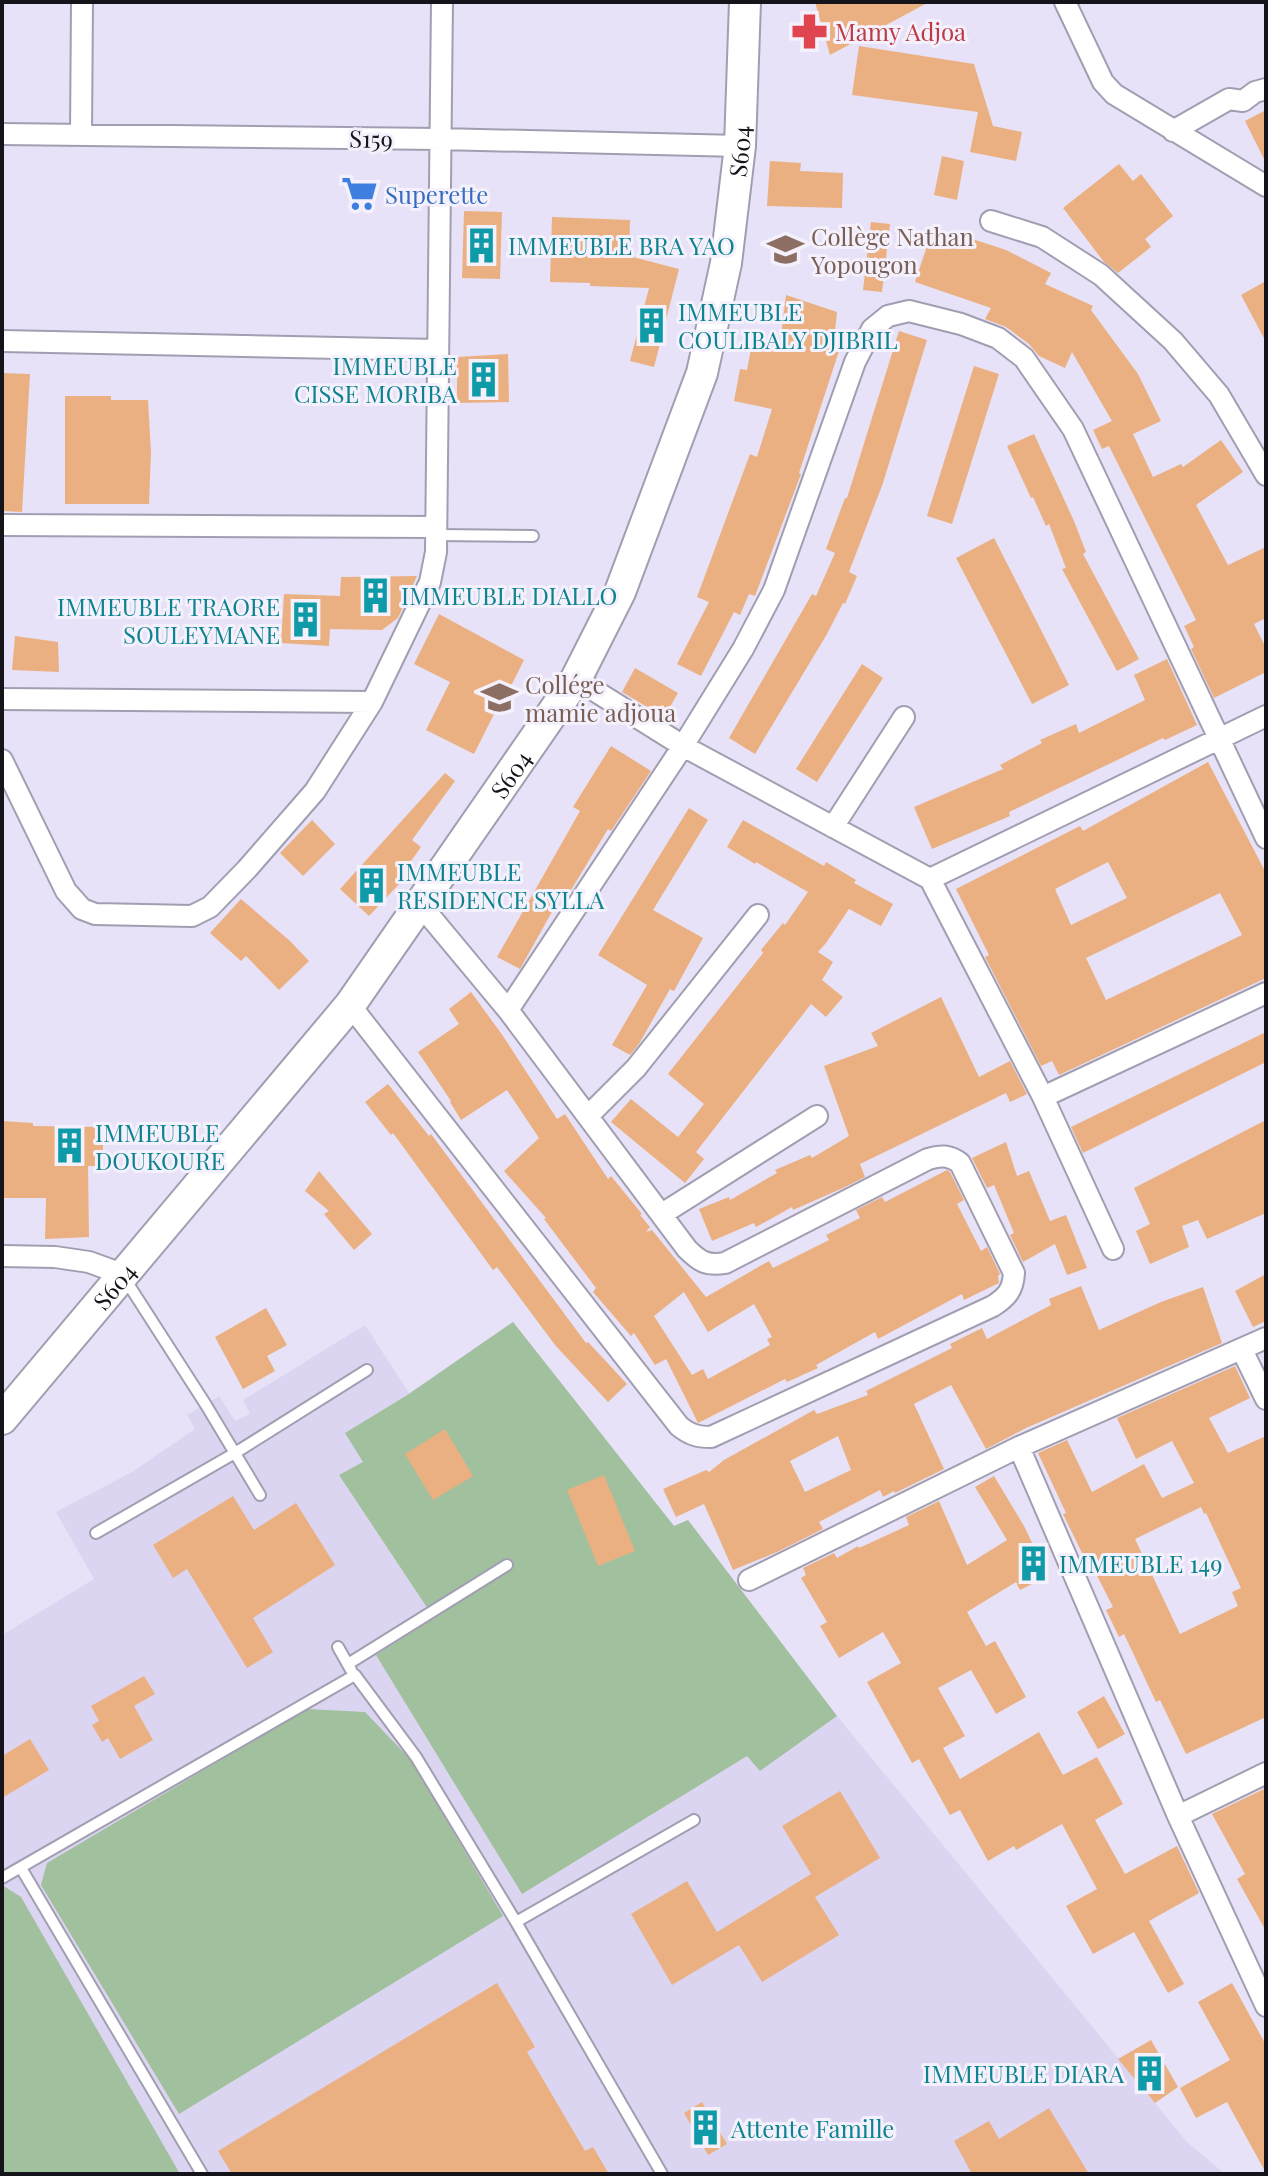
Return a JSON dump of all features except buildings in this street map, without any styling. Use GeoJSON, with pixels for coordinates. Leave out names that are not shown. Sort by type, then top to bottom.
{"type":"FeatureCollection","features":[{"type":"Feature","properties":{"kind":"street"},"geometry":{"type":"LineString","coordinates":[[81,134],[82,2]]}},
{"type":"Feature","properties":{"kind":"street"},"geometry":{"type":"LineString","coordinates":[[2,760],[66,891],[82,909],[95,914],[192,916],[210,907],[315,791],[372,702],[430,582],[436,552],[442,2]]}},
{"type":"Feature","properties":{"kind":"street","name":"S604"},"geometry":{"type":"LineString","coordinates":[[2,1419],[350,1005],[576,679],[620,592],[702,373],[726,263],[740,146],[745,2]]}},
{"type":"Feature","properties":{"kind":"street"},"geometry":{"type":"LineString","coordinates":[[1065,2],[1103,82],[1114,94],[1266,186]]}},
{"type":"Feature","properties":{"kind":"street"},"geometry":{"type":"LineString","coordinates":[[1173,131],[1229,99],[1243,101],[1255,92],[1266,89]]}},
{"type":"Feature","properties":{"kind":"street","name":"S159"},"geometry":{"type":"LineString","coordinates":[[2,134],[740,146]]}},
{"type":"Feature","properties":{"kind":"street"},"geometry":{"type":"LineString","coordinates":[[991,221],[1042,237],[1101,275],[1122,293],[1173,341],[1219,395],[1266,475]]}},
{"type":"Feature","properties":{"kind":"street"},"geometry":{"type":"LineString","coordinates":[[508,1010],[683,746],[743,649],[774,590],[855,362],[872,329],[888,316],[909,311],[961,324],[998,338],[1024,358],[1073,429],[1266,838]]}},
{"type":"Feature","properties":{"kind":"street"},"geometry":{"type":"LineString","coordinates":[[2,341],[437,350]]}},
{"type":"Feature","properties":{"kind":"street"},"geometry":{"type":"LineString","coordinates":[[2,525],[435,531]]}},
{"type":"Feature","properties":{"kind":"street"},"geometry":{"type":"LineString","coordinates":[[576,679],[683,746],[930,879],[1043,1097],[1113,1249]]}},
{"type":"Feature","properties":{"kind":"street"},"geometry":{"type":"LineString","coordinates":[[2,699],[372,702]]}},
{"type":"Feature","properties":{"kind":"street"},"geometry":{"type":"LineString","coordinates":[[930,879],[1266,716]]}},
{"type":"Feature","properties":{"kind":"street"},"geometry":{"type":"LineString","coordinates":[[833,827],[904,717]]}},
{"type":"Feature","properties":{"kind":"street"},"geometry":{"type":"LineString","coordinates":[[350,1005],[688,1434],[711,1437],[993,1306],[1008,1295],[1014,1273],[960,1163],[952,1157],[928,1159],[725,1263],[703,1264],[508,1010],[419,903]]}},
{"type":"Feature","properties":{"kind":"street"},"geometry":{"type":"LineString","coordinates":[[588,1116],[636,1068],[758,915]]}},
{"type":"Feature","properties":{"kind":"street"},"geometry":{"type":"LineString","coordinates":[[1043,1097],[1266,993]]}},
{"type":"Feature","properties":{"kind":"street"},"geometry":{"type":"LineString","coordinates":[[662,1214],[817,1116]]}},
{"type":"Feature","properties":{"kind":"street"},"geometry":{"type":"LineString","coordinates":[[2,1256],[66,1258],[89,1262],[122,1274]]}},
{"type":"Feature","properties":{"kind":"street"},"geometry":{"type":"LineString","coordinates":[[749,1580],[1019,1447],[1266,1338]]}},
{"type":"Feature","properties":{"kind":"street"},"geometry":{"type":"LineString","coordinates":[[1242,1350],[1266,1399]]}},
{"type":"Feature","properties":{"kind":"street"},"geometry":{"type":"LineString","coordinates":[[1019,1447],[1178,1816],[1264,1998]]}},
{"type":"Feature","properties":{"kind":"street"},"geometry":{"type":"LineString","coordinates":[[1178,1816],[1266,1773]]}},
{"type":"Feature","properties":{"kind":"lane"},"geometry":{"type":"LineString","coordinates":[[435,531],[533,536]]}},
{"type":"Feature","properties":{"kind":"lane"},"geometry":{"type":"LineString","coordinates":[[122,1274],[260,1495]]}},
{"type":"Feature","properties":{"kind":"lane"},"geometry":{"type":"LineString","coordinates":[[96,1533],[235,1453],[367,1370]]}},
{"type":"Feature","properties":{"kind":"lane"},"geometry":{"type":"LineString","coordinates":[[348,1664],[507,1565]]}},
{"type":"Feature","properties":{"kind":"lane"},"geometry":{"type":"LineString","coordinates":[[338,1647],[416,1757],[662,2174]]}},
{"type":"Feature","properties":{"kind":"lane"},"geometry":{"type":"LineString","coordinates":[[2,1878],[355,1675]]}},
{"type":"Feature","properties":{"kind":"lane"},"geometry":{"type":"LineString","coordinates":[[516,1922],[694,1820]]}},
{"type":"Feature","properties":{"kind":"lane"},"geometry":{"type":"LineString","coordinates":[[21,1868],[202,2174]]}},
{"type":"Feature","properties":{"kind":"shaded area"},"geometry":{"type":"Polygon","coordinates":[[[513,1322],[674,1526],[688,1520],[837,1716],[1187,2142],[1225,2174],[2,2174],[2,1635],[94,1579],[56,1512],[132,1472],[195,1429],[187,1415],[219,1396],[235,1421],[250,1414],[243,1400],[365,1325],[409,1393],[513,1322]]]}},
{"type":"Feature","properties":{"kind":"green space"},"geometry":{"type":"Polygon","coordinates":[[[513,1322],[674,1526],[688,1520],[837,1716],[760,1771],[747,1756],[522,1894],[376,1655],[434,1618],[339,1475],[363,1462],[345,1433],[409,1394],[513,1322]]]}},
{"type":"Feature","properties":{"kind":"green space"},"geometry":{"type":"Polygon","coordinates":[[[307,1709],[365,1712],[411,1760],[503,1916],[179,2114],[41,1885],[47,1863],[307,1709]]]}},
{"type":"Feature","properties":{"kind":"green space"},"geometry":{"type":"Polygon","coordinates":[[[2,1885],[21,1897],[180,2174],[2,2174],[2,1885]]]}},
{"type":"Feature","properties":{"kind":"place","name":"Mamy Adjoa"},"geometry":{"type":"Point","coordinates":[809,31]}},
{"type":"Feature","properties":{"kind":"place","name":"Superette"},"geometry":{"type":"Point","coordinates":[359,194]}},
{"type":"Feature","properties":{"kind":"place","name":"IMMEUBLE BRA YAO"},"geometry":{"type":"Point","coordinates":[482,245]}},
{"type":"Feature","properties":{"kind":"place","name":"Collège Nathan Yopougon"},"geometry":{"type":"Point","coordinates":[785,250]}},
{"type":"Feature","properties":{"kind":"place","name":"IMMEUBLE COULIBALY DJIBRIL"},"geometry":{"type":"Point","coordinates":[652,325]}},
{"type":"Feature","properties":{"kind":"place","name":"IMMEUBLE CISSE MORIBA"},"geometry":{"type":"Point","coordinates":[483,379]}},
{"type":"Feature","properties":{"kind":"place","name":"IMMEUBLE DIALLO"},"geometry":{"type":"Point","coordinates":[375,595]}},
{"type":"Feature","properties":{"kind":"place","name":"IMMEUBLE TRAORE SOULEYMANE"},"geometry":{"type":"Point","coordinates":[306,620]}},
{"type":"Feature","properties":{"kind":"place","name":"Collége mamie adjoua"},"geometry":{"type":"Point","coordinates":[499,698]}},
{"type":"Feature","properties":{"kind":"place","name":"IMMEUBLE RESIDENCE SYLLA"},"geometry":{"type":"Point","coordinates":[371,885]}},
{"type":"Feature","properties":{"kind":"place","name":"IMMEUBLE DOUKOURE"},"geometry":{"type":"Point","coordinates":[69,1146]}},
{"type":"Feature","properties":{"kind":"place","name":"IMMEUBLE 149"},"geometry":{"type":"Point","coordinates":[1033,1563]}},
{"type":"Feature","properties":{"kind":"place","name":"IMMEUBLE DIARA"},"geometry":{"type":"Point","coordinates":[1150,2073]}},
{"type":"Feature","properties":{"kind":"place","name":"Attente Famille"},"geometry":{"type":"Point","coordinates":[705,2128]}}]}
